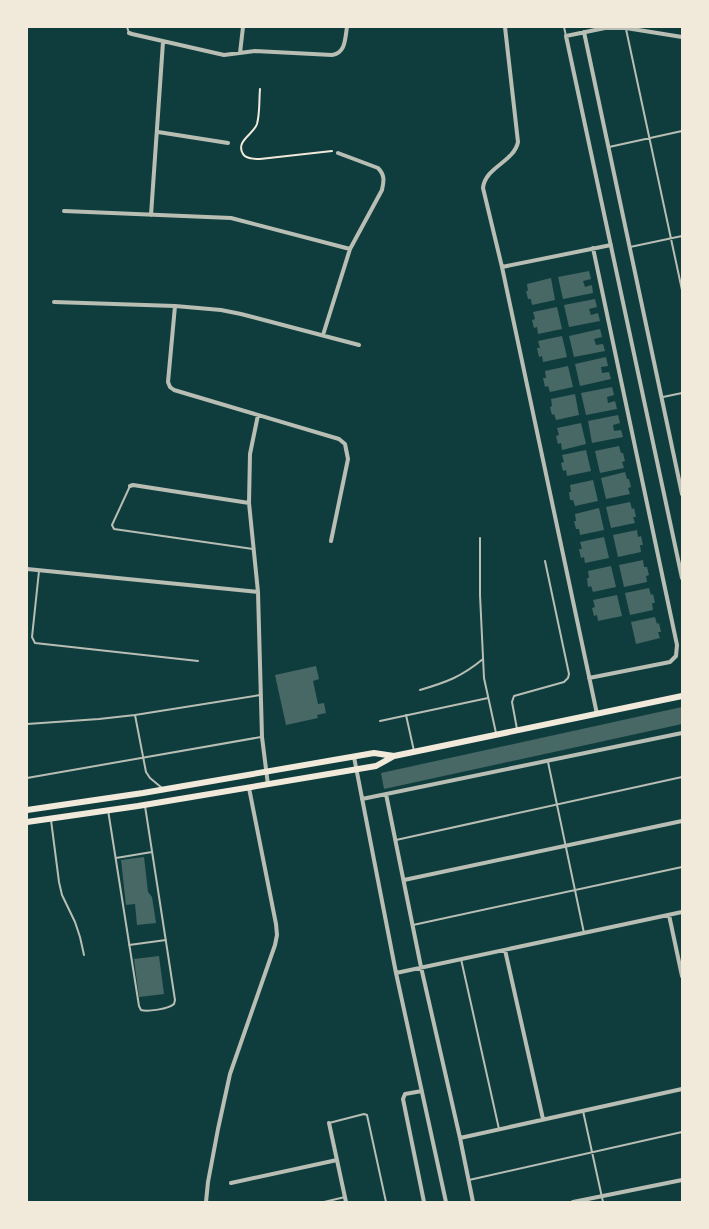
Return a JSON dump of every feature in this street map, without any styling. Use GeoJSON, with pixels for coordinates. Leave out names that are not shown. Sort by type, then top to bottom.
{"type":"FeatureCollection","features":[{"type":"Feature","properties":{"kind":"main road"},"geometry":{"type":"LineString","coordinates":[[27,810],[165,789],[374,754],[394,756],[682,696]]}},
{"type":"Feature","properties":{"kind":"main road"},"geometry":{"type":"LineString","coordinates":[[27,822],[145,805],[376,766],[394,756]]}},
{"type":"Feature","properties":{"kind":"street"},"geometry":{"type":"LineString","coordinates":[[240,53],[243,27]]}},
{"type":"Feature","properties":{"kind":"street"},"geometry":{"type":"LineString","coordinates":[[129,32],[163,42],[224,55],[256,51],[335,55],[342,50],[347,27]]}},
{"type":"Feature","properties":{"kind":"street"},"geometry":{"type":"LineString","coordinates":[[505,27],[518,142],[514,153],[486,176],[483,182],[483,188],[502,267],[597,714]]}},
{"type":"Feature","properties":{"kind":"street"},"geometry":{"type":"LineString","coordinates":[[682,37],[626,28],[605,28],[566,36],[681,565],[682,578]]}},
{"type":"Feature","properties":{"kind":"street"},"geometry":{"type":"LineString","coordinates":[[584,32],[682,494]]}},
{"type":"Feature","properties":{"kind":"street"},"geometry":{"type":"LineString","coordinates":[[151,215],[158,132],[163,42]]}},
{"type":"Feature","properties":{"kind":"street"},"geometry":{"type":"LineString","coordinates":[[158,132],[228,143]]}},
{"type":"Feature","properties":{"kind":"street"},"geometry":{"type":"LineString","coordinates":[[323,335],[350,249],[382,190],[384,180],[382,172],[378,168],[338,153]]}},
{"type":"Feature","properties":{"kind":"street"},"geometry":{"type":"LineString","coordinates":[[64,211],[231,218],[350,249]]}},
{"type":"Feature","properties":{"kind":"street"},"geometry":{"type":"LineString","coordinates":[[502,267],[611,244]]}},
{"type":"Feature","properties":{"kind":"street"},"geometry":{"type":"LineString","coordinates":[[589,678],[670,662],[676,656],[677,645],[593,248]]}},
{"type":"Feature","properties":{"kind":"street"},"geometry":{"type":"LineString","coordinates":[[54,302],[176,306],[221,310],[359,345]]}},
{"type":"Feature","properties":{"kind":"street"},"geometry":{"type":"LineString","coordinates":[[176,306],[168,382],[170,387],[174,390],[339,439],[345,444],[348,459],[331,540]]}},
{"type":"Feature","properties":{"kind":"street"},"geometry":{"type":"LineString","coordinates":[[258,415],[250,454],[250,503],[258,592],[262,737],[268,785]]}},
{"type":"Feature","properties":{"kind":"street"},"geometry":{"type":"LineString","coordinates":[[130,486],[134,485],[250,503]]}},
{"type":"Feature","properties":{"kind":"street"},"geometry":{"type":"LineString","coordinates":[[27,569],[258,592]]}},
{"type":"Feature","properties":{"kind":"street"},"geometry":{"type":"LineString","coordinates":[[362,799],[682,733]]}},
{"type":"Feature","properties":{"kind":"street"},"geometry":{"type":"LineString","coordinates":[[354,757],[396,973],[446,1202]]}},
{"type":"Feature","properties":{"kind":"street"},"geometry":{"type":"LineString","coordinates":[[206,1202],[215,1144],[230,1074],[276,936],[276,924],[249,788]]}},
{"type":"Feature","properties":{"kind":"street"},"geometry":{"type":"LineString","coordinates":[[386,794],[421,967],[460,1138],[472,1202]]}},
{"type":"Feature","properties":{"kind":"street"},"geometry":{"type":"LineString","coordinates":[[404,880],[682,821]]}},
{"type":"Feature","properties":{"kind":"street"},"geometry":{"type":"LineString","coordinates":[[396,973],[682,912]]}},
{"type":"Feature","properties":{"kind":"street"},"geometry":{"type":"LineString","coordinates":[[669,915],[682,976]]}},
{"type":"Feature","properties":{"kind":"street"},"geometry":{"type":"LineString","coordinates":[[505,950],[543,1119]]}},
{"type":"Feature","properties":{"kind":"street"},"geometry":{"type":"LineString","coordinates":[[460,1138],[682,1089]]}},
{"type":"Feature","properties":{"kind":"street"},"geometry":{"type":"LineString","coordinates":[[422,1091],[405,1094],[402,1100],[424,1202]]}},
{"type":"Feature","properties":{"kind":"street"},"geometry":{"type":"LineString","coordinates":[[329,1123],[345,1200]]}},
{"type":"Feature","properties":{"kind":"street"},"geometry":{"type":"LineString","coordinates":[[231,1183],[337,1160]]}},
{"type":"Feature","properties":{"kind":"street"},"geometry":{"type":"LineString","coordinates":[[573,1202],[682,1180]]}},
{"type":"Feature","properties":{"kind":"lane"},"geometry":{"type":"LineString","coordinates":[[127,27],[129,32]]}},
{"type":"Feature","properties":{"kind":"lane"},"geometry":{"type":"LineString","coordinates":[[564,27],[566,36]]}},
{"type":"Feature","properties":{"kind":"lane"},"geometry":{"type":"LineString","coordinates":[[626,28],[682,290]]}},
{"type":"Feature","properties":{"kind":"lane"},"geometry":{"type":"LineString","coordinates":[[608,147],[682,131]]}},
{"type":"Feature","properties":{"kind":"lane"},"geometry":{"type":"LineString","coordinates":[[629,247],[682,236]]}},
{"type":"Feature","properties":{"kind":"lane"},"geometry":{"type":"LineString","coordinates":[[661,398],[682,393]]}},
{"type":"Feature","properties":{"kind":"lane"},"geometry":{"type":"LineString","coordinates":[[130,486],[112,525],[114,529],[255,549]]}},
{"type":"Feature","properties":{"kind":"lane"},"geometry":{"type":"LineString","coordinates":[[480,538],[480,595],[484,678],[496,735]]}},
{"type":"Feature","properties":{"kind":"lane"},"geometry":{"type":"LineString","coordinates":[[517,730],[512,702],[514,696],[564,682],[568,678],[569,674],[545,561]]}},
{"type":"Feature","properties":{"kind":"lane"},"geometry":{"type":"LineString","coordinates":[[39,570],[32,637],[35,643],[198,661]]}},
{"type":"Feature","properties":{"kind":"lane"},"geometry":{"type":"LineString","coordinates":[[420,690],[452,680],[472,668],[483,659]]}},
{"type":"Feature","properties":{"kind":"lane"},"geometry":{"type":"LineString","coordinates":[[27,724],[99,720],[261,695]]}},
{"type":"Feature","properties":{"kind":"lane"},"geometry":{"type":"LineString","coordinates":[[380,721],[488,698]]}},
{"type":"Feature","properties":{"kind":"lane"},"geometry":{"type":"LineString","coordinates":[[135,715],[146,772],[150,778],[165,789]]}},
{"type":"Feature","properties":{"kind":"lane"},"geometry":{"type":"LineString","coordinates":[[406,715],[414,752]]}},
{"type":"Feature","properties":{"kind":"lane"},"geometry":{"type":"LineString","coordinates":[[27,778],[143,759],[262,737]]}},
{"type":"Feature","properties":{"kind":"lane"},"geometry":{"type":"LineString","coordinates":[[548,761],[584,933]]}},
{"type":"Feature","properties":{"kind":"lane"},"geometry":{"type":"LineString","coordinates":[[396,840],[682,777]]}},
{"type":"Feature","properties":{"kind":"lane"},"geometry":{"type":"LineString","coordinates":[[108,810],[139,1008],[146,1011],[172,1006],[175,1000],[145,805]]}},
{"type":"Feature","properties":{"kind":"lane"},"geometry":{"type":"LineString","coordinates":[[51,818],[62,895],[75,922],[84,955]]}},
{"type":"Feature","properties":{"kind":"lane"},"geometry":{"type":"LineString","coordinates":[[116,858],[152,852]]}},
{"type":"Feature","properties":{"kind":"lane"},"geometry":{"type":"LineString","coordinates":[[413,925],[682,867]]}},
{"type":"Feature","properties":{"kind":"lane"},"geometry":{"type":"LineString","coordinates":[[129,945],[166,940]]}},
{"type":"Feature","properties":{"kind":"lane"},"geometry":{"type":"LineString","coordinates":[[461,959],[499,1129]]}},
{"type":"Feature","properties":{"kind":"lane"},"geometry":{"type":"LineString","coordinates":[[583,1110],[603,1202]]}},
{"type":"Feature","properties":{"kind":"lane"},"geometry":{"type":"LineString","coordinates":[[329,1123],[364,1114],[367,1115],[386,1202]]}},
{"type":"Feature","properties":{"kind":"lane"},"geometry":{"type":"LineString","coordinates":[[468,1180],[682,1132]]}},
{"type":"Feature","properties":{"kind":"lane"},"geometry":{"type":"LineString","coordinates":[[324,1202],[345,1200]]}},
{"type":"Feature","properties":{"kind":"path"},"geometry":{"type":"LineString","coordinates":[[260,89],[258,120],[256,127],[242,143],[241,150],[243,155],[254,159],[324,151],[338,153]]}},
{"type":"Feature","properties":{"kind":"building"},"geometry":{"type":"Polygon","coordinates":[[[589,271],[591,279],[583,281],[585,287],[592,285],[593,293],[563,299],[558,277],[589,271]]]}},
{"type":"Feature","properties":{"kind":"building"},"geometry":{"type":"Polygon","coordinates":[[[551,278],[555,300],[532,305],[531,299],[528,299],[526,291],[528,291],[527,284],[551,278]]]}},
{"type":"Feature","properties":{"kind":"building"},"geometry":{"type":"Polygon","coordinates":[[[595,299],[597,307],[589,309],[591,315],[598,313],[600,321],[569,327],[564,305],[595,299]]]}},
{"type":"Feature","properties":{"kind":"building"},"geometry":{"type":"Polygon","coordinates":[[[557,307],[562,329],[538,334],[537,327],[534,328],[532,320],[535,319],[533,312],[557,307]]]}},
{"type":"Feature","properties":{"kind":"building"},"geometry":{"type":"Polygon","coordinates":[[[600,329],[602,337],[594,339],[596,345],[603,344],[605,351],[574,357],[569,336],[600,329]]]}},
{"type":"Feature","properties":{"kind":"building"},"geometry":{"type":"Polygon","coordinates":[[[562,336],[567,357],[543,362],[542,356],[539,357],[537,348],[540,348],[538,341],[562,336]]]}},
{"type":"Feature","properties":{"kind":"building"},"geometry":{"type":"Polygon","coordinates":[[[606,357],[608,366],[601,367],[602,373],[609,372],[611,379],[580,386],[575,364],[606,357]]]}},
{"type":"Feature","properties":{"kind":"building"},"geometry":{"type":"Polygon","coordinates":[[[568,366],[573,387],[550,392],[548,386],[545,387],[543,378],[546,378],[545,371],[568,366]]]}},
{"type":"Feature","properties":{"kind":"building"},"geometry":{"type":"Polygon","coordinates":[[[612,387],[614,395],[607,397],[608,403],[615,401],[617,409],[586,415],[581,393],[612,387]]]}},
{"type":"Feature","properties":{"kind":"building"},"geometry":{"type":"Polygon","coordinates":[[[575,394],[579,415],[556,420],[554,414],[552,415],[550,407],[552,406],[551,399],[575,394]]]}},
{"type":"Feature","properties":{"kind":"building"},"geometry":{"type":"Polygon","coordinates":[[[618,415],[620,423],[613,425],[614,431],[621,430],[623,437],[592,443],[588,421],[618,415]]]}},
{"type":"Feature","properties":{"kind":"building"},"geometry":{"type":"Polygon","coordinates":[[[581,423],[586,444],[562,450],[561,443],[558,444],[556,436],[559,435],[557,428],[581,423]]]}},
{"type":"Feature","properties":{"kind":"building"},"geometry":{"type":"Polygon","coordinates":[[[619,446],[625,461],[622,462],[624,468],[600,473],[595,451],[619,446]]]}},
{"type":"Feature","properties":{"kind":"building"},"geometry":{"type":"Polygon","coordinates":[[[586,450],[591,471],[567,476],[566,470],[563,471],[561,463],[564,462],[562,455],[586,450]]]}},
{"type":"Feature","properties":{"kind":"building"},"geometry":{"type":"Polygon","coordinates":[[[625,472],[631,487],[628,488],[630,494],[606,499],[601,478],[625,472]]]}},
{"type":"Feature","properties":{"kind":"building"},"geometry":{"type":"Polygon","coordinates":[[[593,480],[598,501],[575,506],[573,500],[570,500],[570,485],[593,480]]]}},
{"type":"Feature","properties":{"kind":"building"},"geometry":{"type":"Polygon","coordinates":[[[630,502],[632,509],[634,508],[636,517],[633,517],[635,523],[611,528],[606,507],[630,502]]]}},
{"type":"Feature","properties":{"kind":"building"},"geometry":{"type":"Polygon","coordinates":[[[599,508],[604,530],[580,535],[579,529],[576,529],[574,521],[576,521],[575,514],[599,508]]]}},
{"type":"Feature","properties":{"kind":"building"},"geometry":{"type":"Polygon","coordinates":[[[637,530],[638,537],[641,536],[643,545],[640,545],[641,552],[618,557],[613,535],[637,530]]]}},
{"type":"Feature","properties":{"kind":"building"},"geometry":{"type":"Polygon","coordinates":[[[604,537],[609,558],[585,563],[584,557],[581,558],[579,549],[582,549],[580,542],[604,537]]]}},
{"type":"Feature","properties":{"kind":"building"},"geometry":{"type":"Polygon","coordinates":[[[643,560],[644,567],[647,567],[649,575],[646,576],[647,582],[624,587],[619,565],[643,560]]]}},
{"type":"Feature","properties":{"kind":"building"},"geometry":{"type":"Polygon","coordinates":[[[611,566],[616,587],[593,592],[591,586],[588,587],[588,571],[611,566]]]}},
{"type":"Feature","properties":{"kind":"building"},"geometry":{"type":"Polygon","coordinates":[[[649,588],[651,595],[653,594],[655,603],[652,603],[653,610],[630,615],[625,593],[649,588]]]}},
{"type":"Feature","properties":{"kind":"building"},"geometry":{"type":"Polygon","coordinates":[[[617,595],[622,616],[598,621],[597,615],[594,616],[592,608],[595,607],[593,600],[617,595]]]}},
{"type":"Feature","properties":{"kind":"building"},"geometry":{"type":"Polygon","coordinates":[[[655,617],[657,624],[659,623],[661,632],[658,632],[660,638],[636,644],[631,622],[655,617]]]}},
{"type":"Feature","properties":{"kind":"building"},"geometry":{"type":"Polygon","coordinates":[[[316,666],[319,679],[313,681],[318,704],[324,703],[326,713],[317,715],[318,718],[286,725],[275,675],[316,666]]]}},
{"type":"Feature","properties":{"kind":"building"},"geometry":{"type":"Polygon","coordinates":[[[682,707],[682,724],[384,789],[381,773],[682,707]]]}},
{"type":"Feature","properties":{"kind":"building"},"geometry":{"type":"Polygon","coordinates":[[[144,857],[148,892],[152,897],[156,923],[137,925],[135,904],[126,905],[121,860],[144,857]]]}},
{"type":"Feature","properties":{"kind":"building"},"geometry":{"type":"Polygon","coordinates":[[[159,956],[164,994],[139,997],[134,959],[159,956]]]}}]}
